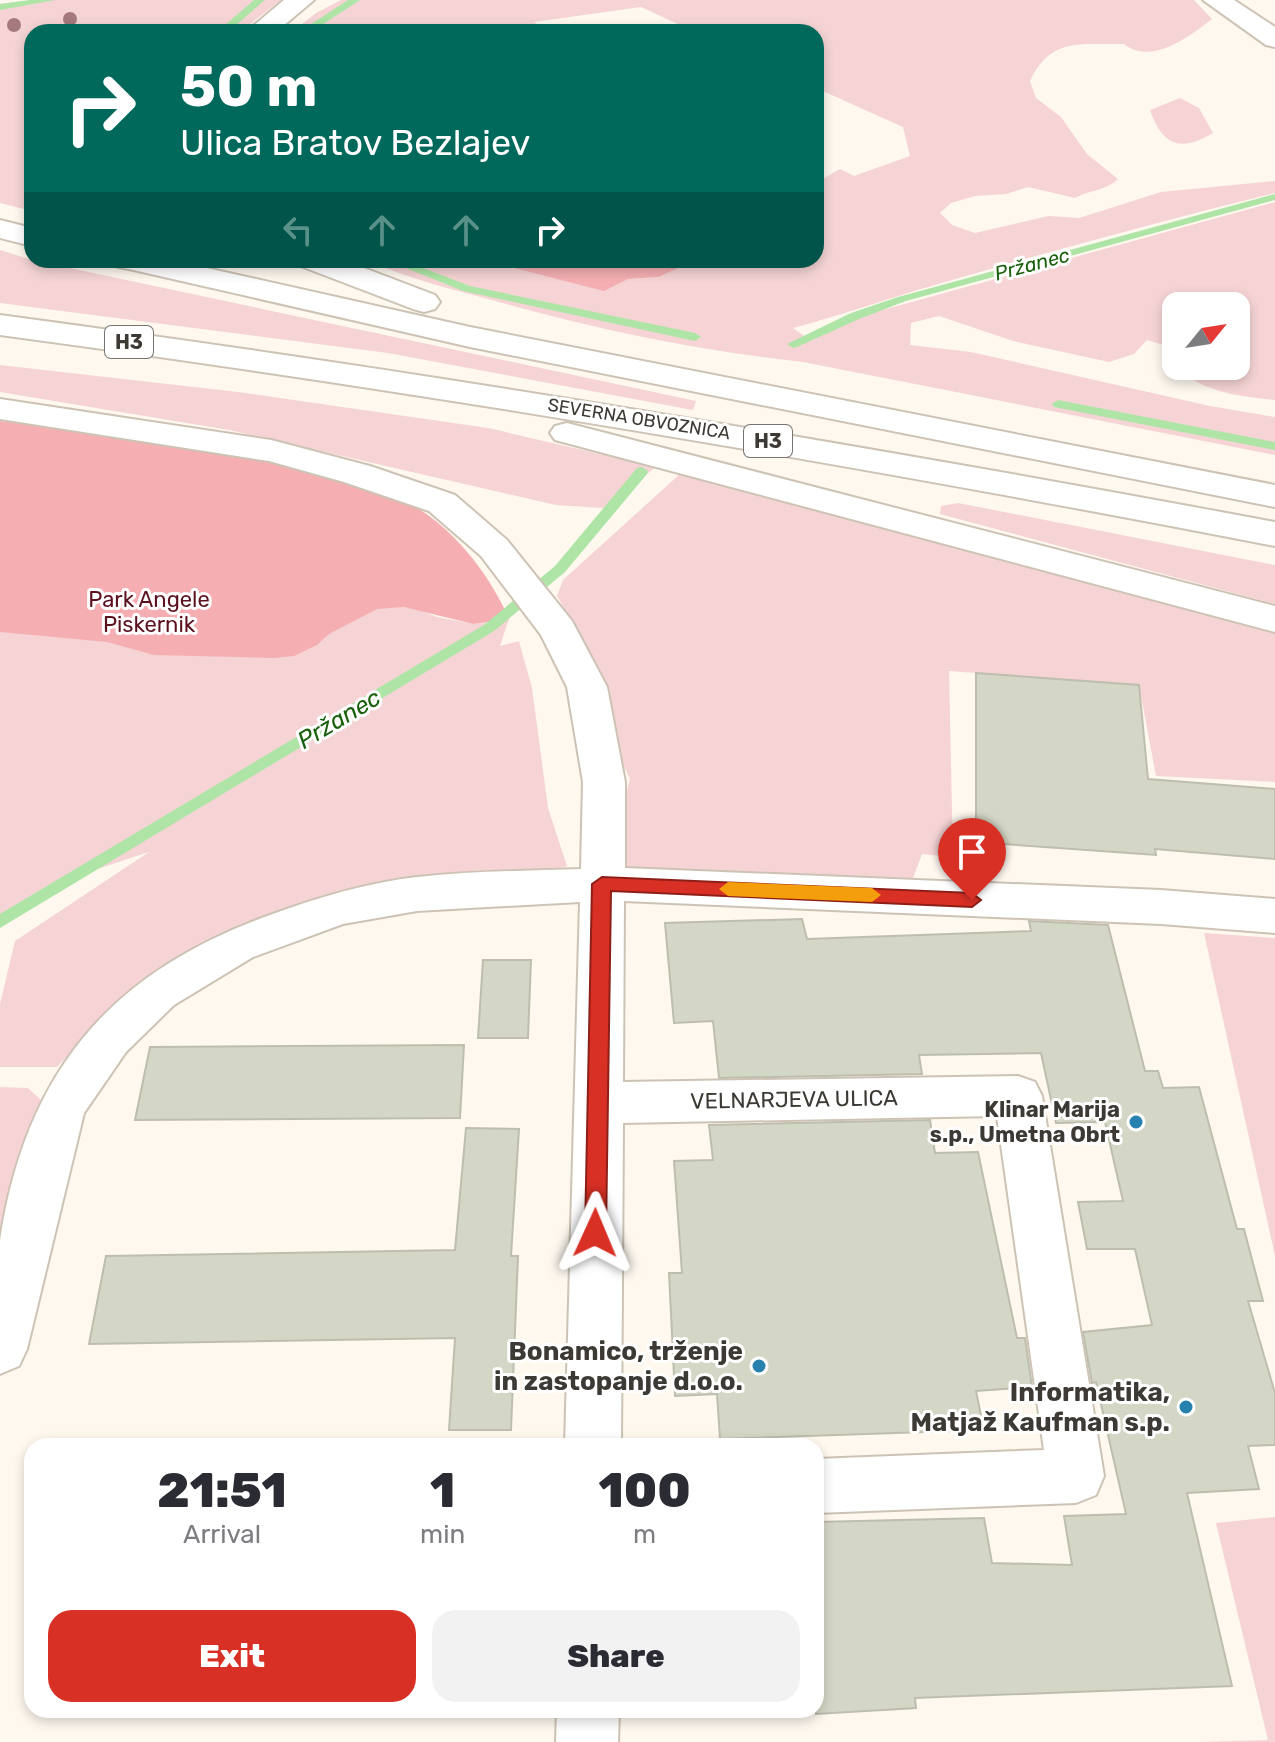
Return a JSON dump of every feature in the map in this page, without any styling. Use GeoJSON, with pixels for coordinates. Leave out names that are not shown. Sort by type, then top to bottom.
{"type":"FeatureCollection","features":[{"type":"Feature","properties":{"kind":"main road"},"geometry":{"type":"LineString","coordinates":[[270,24],[301,0]]}},
{"type":"Feature","properties":{"kind":"main road"},"geometry":{"type":"LineString","coordinates":[[1216,0],[1275,39]]}},
{"type":"Feature","properties":{"kind":"main road"},"geometry":{"type":"LineString","coordinates":[[0,229],[24,235]]}},
{"type":"Feature","properties":{"kind":"main road"},"geometry":{"type":"LineString","coordinates":[[164,268],[455,334],[651,373]]}},
{"type":"Feature","properties":{"kind":"main road"},"geometry":{"type":"LineString","coordinates":[[334,268],[399,294],[532,331],[651,373]]}},
{"type":"Feature","properties":{"kind":"main road","name":"SEVERNA OBVOZNICA"},"geometry":{"type":"LineString","coordinates":[[0,325],[259,359],[653,421],[1275,534]]}},
{"type":"Feature","properties":{"kind":"main road"},"geometry":{"type":"LineString","coordinates":[[259,359],[341,392],[543,427],[1275,619]]}},
{"type":"Feature","properties":{"kind":"main road","name":"H3"},"geometry":{"type":"LineString","coordinates":[[651,373],[1275,496]]}},
{"type":"Feature","properties":{"kind":"main road"},"geometry":{"type":"LineString","coordinates":[[0,409],[271,451],[342,470],[442,503],[494,548],[558,630],[587,687],[604,782],[593,1438]]}},
{"type":"Feature","properties":{"kind":"main road"},"geometry":{"type":"LineString","coordinates":[[0,1349],[60,1111],[78,1079],[109,1039],[158,992],[237,945],[338,908],[417,894],[602,884],[1161,907],[1275,916]]}},
{"type":"Feature","properties":{"kind":"main road","name":"VELNARJEVA ULICA"},"geometry":{"type":"LineString","coordinates":[[597,1103],[1018,1096],[1076,1476],[824,1486]]}},
{"type":"Feature","properties":{"kind":"main road"},"geometry":{"type":"LineString","coordinates":[[587,1742],[588,1718]]}},
{"type":"Feature","properties":{"kind":"green space"},"geometry":{"type":"Polygon","coordinates":[[[32,0],[281,0],[250,24],[24,24],[24,209],[0,203],[0,4],[32,0]]]}},
{"type":"Feature","properties":{"kind":"green space"},"geometry":{"type":"Polygon","coordinates":[[[341,0],[1194,0],[1212,19],[1170,46],[1146,52],[1124,44],[1069,46],[1048,56],[1030,81],[1036,98],[1061,117],[1087,154],[1118,179],[1075,198],[1028,187],[951,203],[940,213],[952,225],[975,233],[1048,216],[1079,218],[1161,192],[1275,181],[1275,193],[1053,251],[793,328],[807,338],[846,320],[1275,202],[1275,400],[1222,392],[1194,380],[1250,380],[1250,292],[1162,292],[1162,345],[1147,340],[1134,354],[1109,362],[1013,341],[939,316],[911,323],[910,345],[971,352],[1210,406],[1275,417],[1275,455],[803,362],[688,346],[537,312],[386,268],[515,268],[604,290],[628,279],[659,277],[679,268],[824,268],[824,178],[840,169],[854,176],[910,156],[903,127],[824,92],[824,24],[678,24],[641,7],[534,22],[537,24],[302,24],[341,0]]]}},
{"type":"Feature","properties":{"kind":"green space"},"geometry":{"type":"Polygon","coordinates":[[[1180,98],[1199,108],[1213,133],[1182,144],[1167,138],[1160,131],[1150,110],[1180,98]]]}},
{"type":"Feature","properties":{"kind":"green space"},"geometry":{"type":"Polygon","coordinates":[[[0,250],[24,258],[24,268],[70,268],[696,401],[693,410],[388,353],[0,303],[0,250]]]}},
{"type":"Feature","properties":{"kind":"green space"},"geometry":{"type":"Polygon","coordinates":[[[513,268],[679,268],[659,277],[628,279],[604,291],[513,268]]]}},
{"type":"Feature","properties":{"kind":"green space"},"geometry":{"type":"Polygon","coordinates":[[[0,365],[238,392],[488,428],[656,467],[603,508],[556,505],[229,430],[0,392],[0,365]]]}},
{"type":"Feature","properties":{"kind":"green space","name":"Park Angele Piskernik"},"geometry":{"type":"Polygon","coordinates":[[[0,421],[253,459],[402,501],[436,521],[461,545],[484,574],[509,619],[473,624],[404,607],[377,609],[294,656],[274,658],[154,655],[107,642],[0,632],[0,421]]]}},
{"type":"Feature","properties":{"kind":"green space"},"geometry":{"type":"Polygon","coordinates":[[[0,442],[437,617],[473,624],[509,619],[500,646],[519,641],[532,688],[548,808],[567,866],[520,879],[381,886],[111,1010],[57,1067],[0,1067],[0,1004],[15,941],[149,852],[67,879],[0,915],[0,442]]]}},
{"type":"Feature","properties":{"kind":"green space"},"geometry":{"type":"Polygon","coordinates":[[[681,473],[1275,631],[1275,782],[1156,776],[1139,685],[949,671],[953,857],[922,854],[913,878],[622,874],[615,836],[630,779],[617,752],[578,633],[557,596],[563,580],[681,473]]]}},
{"type":"Feature","properties":{"kind":"green space"},"geometry":{"type":"Polygon","coordinates":[[[958,503],[1275,565],[1275,604],[940,514],[941,506],[958,503]]]}},
{"type":"Feature","properties":{"kind":"green space"},"geometry":{"type":"Polygon","coordinates":[[[1204,933],[1275,938],[1275,1256],[1204,933]]]}},
{"type":"Feature","properties":{"kind":"green space"},"geometry":{"type":"Polygon","coordinates":[[[0,1087],[28,1088],[41,1100],[28,1131],[0,1236],[0,1087]]]}},
{"type":"Feature","properties":{"kind":"green space"},"geometry":{"type":"Polygon","coordinates":[[[1275,1517],[1275,1742],[1199,1742],[1268,1740],[1216,1523],[1275,1517]]]}},
{"type":"Feature","properties":{"kind":"building"},"geometry":{"type":"Polygon","coordinates":[[[976,673],[1139,685],[1148,779],[1275,789],[1275,859],[1155,849],[1156,855],[976,842],[976,673]]]}},
{"type":"Feature","properties":{"kind":"building"},"geometry":{"type":"Polygon","coordinates":[[[802,919],[807,939],[1031,931],[1029,921],[1108,925],[1145,1071],[1158,1071],[1163,1088],[1199,1087],[1237,1229],[1244,1229],[1263,1301],[1248,1301],[1275,1393],[1275,1445],[1248,1446],[1259,1489],[1187,1493],[1232,1686],[915,1698],[916,1708],[824,1714],[824,1522],[984,1518],[992,1563],[1072,1565],[1064,1516],[1126,1514],[1096,1382],[1092,1383],[1083,1332],[1152,1325],[1135,1249],[1087,1249],[1078,1202],[1123,1201],[1105,1122],[1056,1123],[1041,1053],[919,1055],[922,1074],[719,1078],[713,1021],[674,1023],[665,923],[802,919]]]}},
{"type":"Feature","properties":{"kind":"building"},"geometry":{"type":"Polygon","coordinates":[[[483,960],[531,960],[528,1038],[478,1038],[483,960]]]}},
{"type":"Feature","properties":{"kind":"building"},"geometry":{"type":"Polygon","coordinates":[[[464,1045],[460,1118],[135,1120],[150,1047],[464,1045]]]}},
{"type":"Feature","properties":{"kind":"building"},"geometry":{"type":"Polygon","coordinates":[[[930,1120],[935,1153],[978,1152],[1017,1338],[1025,1338],[1032,1387],[976,1391],[984,1430],[720,1438],[717,1394],[675,1396],[669,1273],[682,1273],[674,1161],[713,1160],[709,1125],[930,1120]]]}},
{"type":"Feature","properties":{"kind":"building"},"geometry":{"type":"Polygon","coordinates":[[[466,1128],[519,1129],[511,1256],[518,1256],[511,1430],[449,1430],[455,1338],[89,1344],[106,1256],[455,1250],[466,1128]]]}},
{"type":"Feature","properties":{"kind":"waterway"},"geometry":{"type":"LineString","coordinates":[[0,7],[50,0]]}},
{"type":"Feature","properties":{"kind":"waterway"},"geometry":{"type":"LineString","coordinates":[[232,24],[260,0]]}},
{"type":"Feature","properties":{"kind":"waterway"},"geometry":{"type":"LineString","coordinates":[[317,24],[355,0]]}},
{"type":"Feature","properties":{"kind":"waterway","name":"Pržanec"},"geometry":{"type":"LineString","coordinates":[[793,344],[902,299],[1275,197]]}},
{"type":"Feature","properties":{"kind":"waterway"},"geometry":{"type":"LineString","coordinates":[[413,268],[467,289],[695,337]]}},
{"type":"Feature","properties":{"kind":"waterway"},"geometry":{"type":"LineString","coordinates":[[1058,404],[1275,446]]}},
{"type":"Feature","properties":{"kind":"waterway","name":"Pržanec"},"geometry":{"type":"LineString","coordinates":[[0,922],[489,628],[560,569],[642,471]]}},
{"type":"Feature","properties":{"kind":"slow traffic"},"geometry":{"type":"LineString","coordinates":[[728,889],[872,895]]}},
{"type":"Feature","properties":{"kind":"place","name":"Klinar Marija s.p., Umetna Obrt"},"geometry":{"type":"Point","coordinates":[1136,1122]}},
{"type":"Feature","properties":{"kind":"place","name":"Bonamico, trženje in zastopanje d.o.o."},"geometry":{"type":"Point","coordinates":[759,1366]}},
{"type":"Feature","properties":{"kind":"place","name":"Informatika, Matjaž Kaufman s.p."},"geometry":{"type":"Point","coordinates":[1186,1407]}},
{"type":"Feature","properties":{"kind":"route"},"geometry":{"type":"LineString","coordinates":[[595,1233],[602,884],[972,900]]}}]}
